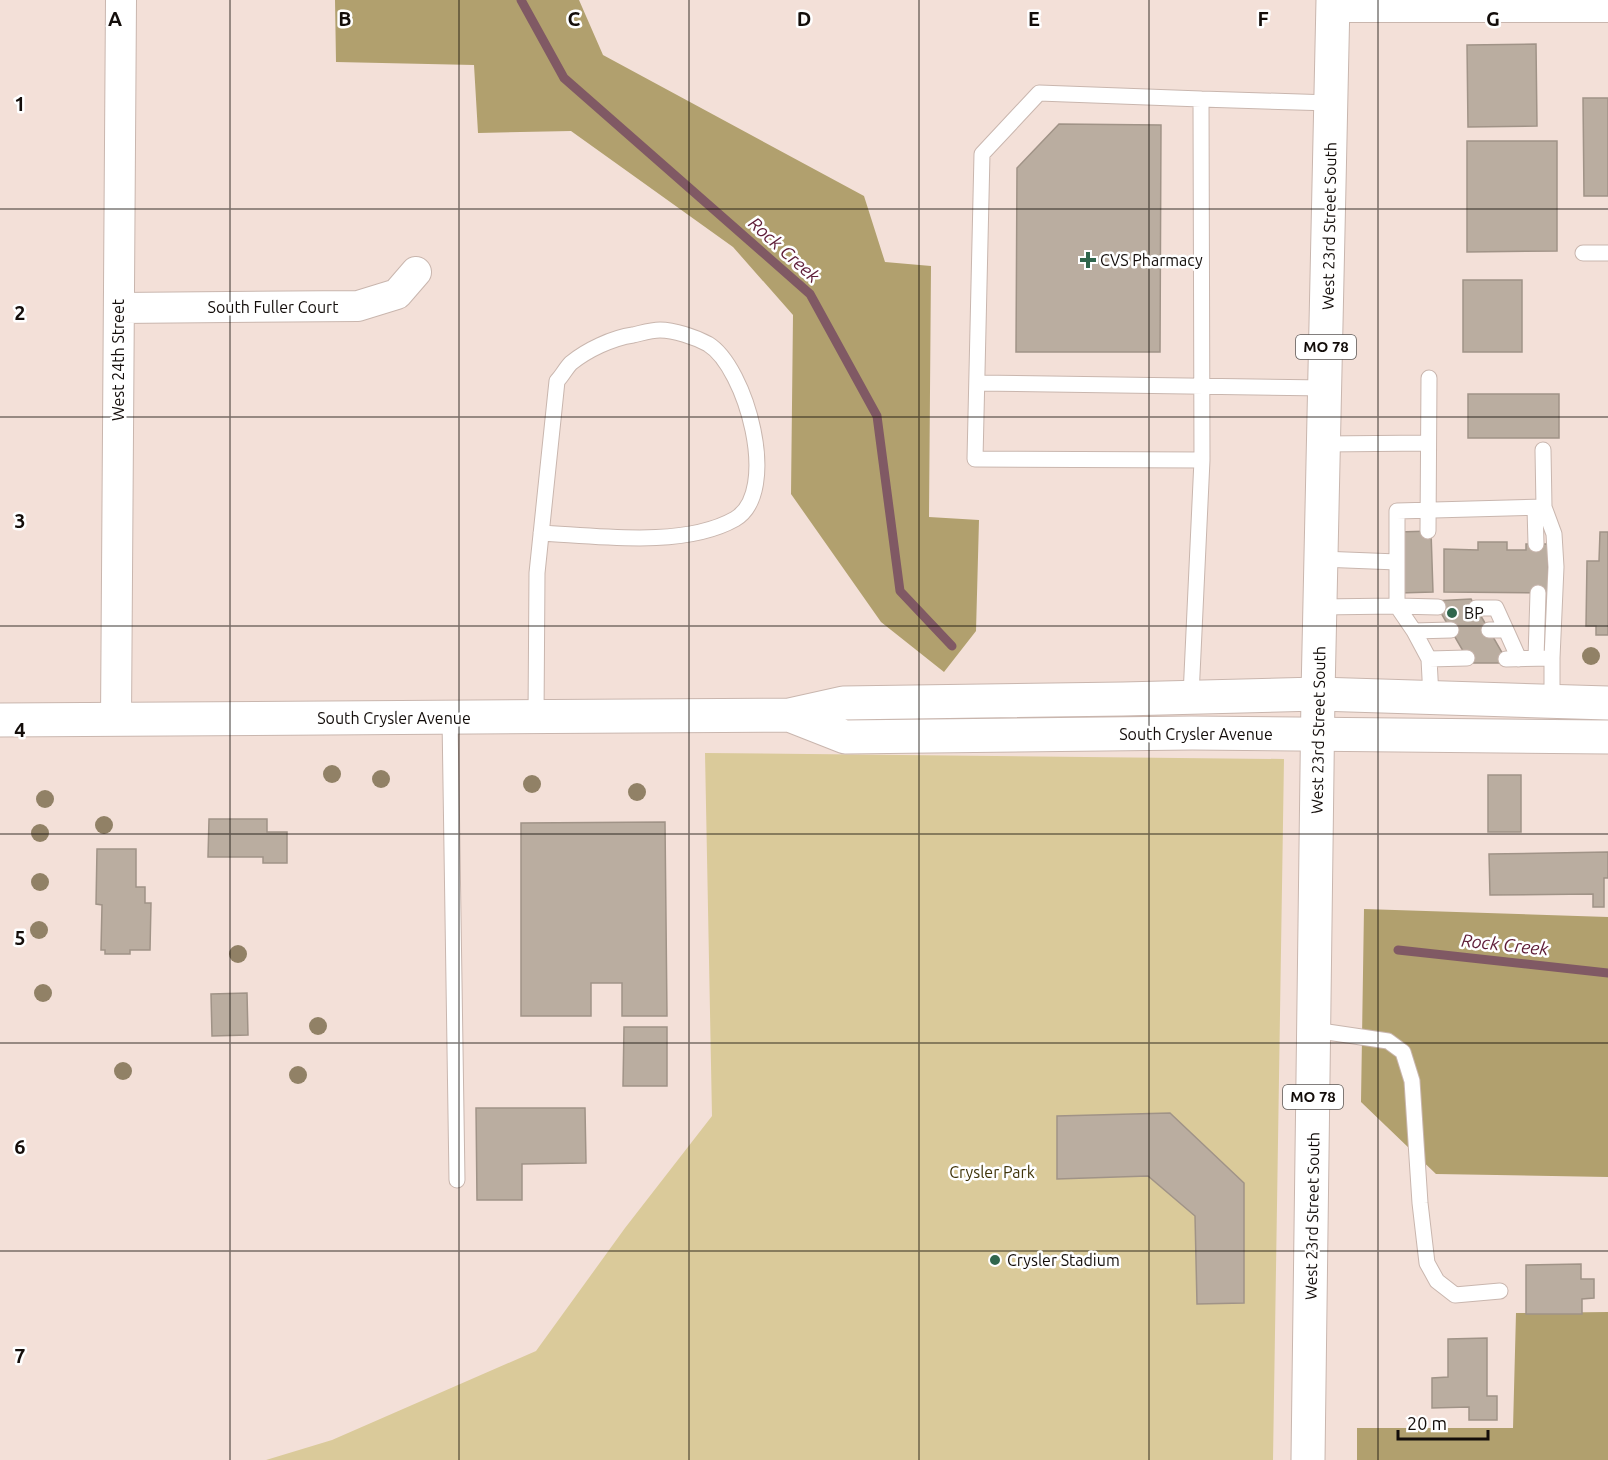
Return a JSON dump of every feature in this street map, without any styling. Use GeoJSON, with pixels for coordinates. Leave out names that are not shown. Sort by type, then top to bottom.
{"type":"FeatureCollection","features":[{"type":"Feature","properties":{"kind":"main road","name":"West 23rd Street South"},"geometry":{"type":"LineString","coordinates":[[1308,1460],[1317,734],[1333,3]]}},
{"type":"Feature","properties":{"kind":"main road","name":"South Crysler Avenue"},"geometry":{"type":"LineString","coordinates":[[0,720],[789,715],[843,703],[1318,694],[1608,703]]}},
{"type":"Feature","properties":{"kind":"main road","name":"South Crysler Avenue"},"geometry":{"type":"LineString","coordinates":[[789,715],[845,737],[1192,733],[1608,736]]}},
{"type":"Feature","properties":{"kind":"street","name":"West 24th Street"},"geometry":{"type":"LineString","coordinates":[[116,720],[121,0]]}},
{"type":"Feature","properties":{"kind":"street"},"geometry":{"type":"LineString","coordinates":[[1333,3],[1608,7]]}},
{"type":"Feature","properties":{"kind":"street","name":"South Fuller Court"},"geometry":{"type":"LineString","coordinates":[[118,308],[358,306],[397,294],[416,272]]}},
{"type":"Feature","properties":{"kind":"lane"},"geometry":{"type":"LineString","coordinates":[[1202,459],[975,459],[982,154],[1039,93],[1331,103]]}},
{"type":"Feature","properties":{"kind":"lane"},"geometry":{"type":"LineString","coordinates":[[1191,696],[1202,459],[1201,99]]}},
{"type":"Feature","properties":{"kind":"lane"},"geometry":{"type":"LineString","coordinates":[[1583,253],[1608,253]]}},
{"type":"Feature","properties":{"kind":"lane"},"geometry":{"type":"LineString","coordinates":[[536,717],[537,573],[541,534],[558,381],[570,364],[592,350],[624,336],[661,330],[683,334],[709,344],[728,364],[747,407],[756,445],[757,481],[754,497],[747,509],[736,519],[716,527],[672,537],[541,534]]}},
{"type":"Feature","properties":{"kind":"lane"},"geometry":{"type":"LineString","coordinates":[[1428,531],[1429,378]]}},
{"type":"Feature","properties":{"kind":"lane"},"geometry":{"type":"LineString","coordinates":[[977,383],[1326,388]]}},
{"type":"Feature","properties":{"kind":"lane"},"geometry":{"type":"LineString","coordinates":[[1324,444],[1428,443]]}},
{"type":"Feature","properties":{"kind":"lane"},"geometry":{"type":"LineString","coordinates":[[1536,544],[1543,450]]}},
{"type":"Feature","properties":{"kind":"lane"},"geometry":{"type":"LineString","coordinates":[[1431,697],[1429,659],[1397,606],[1397,511],[1539,508]]}},
{"type":"Feature","properties":{"kind":"lane"},"geometry":{"type":"LineString","coordinates":[[1539,508],[1554,534],[1556,567],[1552,701]]}},
{"type":"Feature","properties":{"kind":"lane"},"geometry":{"type":"LineString","coordinates":[[1321,559],[1397,562]]}},
{"type":"Feature","properties":{"kind":"lane"},"geometry":{"type":"LineString","coordinates":[[1536,658],[1538,593]]}},
{"type":"Feature","properties":{"kind":"lane"},"geometry":{"type":"LineString","coordinates":[[1320,607],[1397,606],[1432,602]]}},
{"type":"Feature","properties":{"kind":"lane"},"geometry":{"type":"LineString","coordinates":[[1476,608],[1496,608],[1506,630],[1512,659],[1552,658]]}},
{"type":"Feature","properties":{"kind":"lane"},"geometry":{"type":"LineString","coordinates":[[1414,631],[1451,630]]}},
{"type":"Feature","properties":{"kind":"lane"},"geometry":{"type":"LineString","coordinates":[[1489,630],[1506,630]]}},
{"type":"Feature","properties":{"kind":"lane"},"geometry":{"type":"LineString","coordinates":[[1429,659],[1467,658]]}},
{"type":"Feature","properties":{"kind":"lane"},"geometry":{"type":"LineString","coordinates":[[450,717],[457,1180]]}},
{"type":"Feature","properties":{"kind":"lane"},"geometry":{"type":"LineString","coordinates":[[1314,1030],[1389,1041],[1403,1052],[1413,1081],[1420,1203],[1427,1263],[1437,1281],[1455,1294],[1500,1291]]}},
{"type":"Feature","properties":{"kind":"green space","name":"Crysler Park"},"geometry":{"type":"Polygon","coordinates":[[[705,753],[1284,759],[1273,1460],[266,1460],[332,1440],[536,1351],[625,1228],[712,1116],[705,753]]]}},
{"type":"Feature","properties":{"kind":"shaded area"},"geometry":{"type":"Polygon","coordinates":[[[335,0],[579,0],[603,55],[864,196],[885,262],[931,266],[929,517],[979,520],[976,631],[944,672],[881,622],[791,494],[793,315],[733,247],[571,131],[478,133],[474,65],[336,62],[335,0]]]}},
{"type":"Feature","properties":{"kind":"shaded area"},"geometry":{"type":"Polygon","coordinates":[[[1364,909],[1608,917],[1608,1177],[1436,1174],[1361,1102],[1364,909]]]}},
{"type":"Feature","properties":{"kind":"shaded area"},"geometry":{"type":"Polygon","coordinates":[[[1608,1312],[1608,1460],[1357,1460],[1357,1428],[1513,1428],[1516,1313],[1608,1312]]]}},
{"type":"Feature","properties":{"kind":"building"},"geometry":{"type":"Polygon","coordinates":[[[1536,44],[1537,126],[1468,127],[1467,45],[1536,44]]]}},
{"type":"Feature","properties":{"kind":"building"},"geometry":{"type":"Polygon","coordinates":[[[1583,98],[1608,98],[1608,196],[1584,196],[1583,98]]]}},
{"type":"Feature","properties":{"kind":"building","name":"CVS Pharmacy"},"geometry":{"type":"Polygon","coordinates":[[[1059,124],[1161,125],[1160,352],[1016,352],[1017,168],[1059,124]]]}},
{"type":"Feature","properties":{"kind":"building"},"geometry":{"type":"Polygon","coordinates":[[[1467,141],[1557,141],[1557,251],[1467,252],[1467,141]]]}},
{"type":"Feature","properties":{"kind":"building"},"geometry":{"type":"Polygon","coordinates":[[[1463,280],[1522,280],[1522,352],[1463,352],[1463,280]]]}},
{"type":"Feature","properties":{"kind":"building"},"geometry":{"type":"Polygon","coordinates":[[[1468,394],[1559,394],[1559,438],[1468,438],[1468,394]]]}},
{"type":"Feature","properties":{"kind":"building"},"geometry":{"type":"Polygon","coordinates":[[[1431,531],[1433,592],[1399,593],[1398,532],[1431,531]]]}},
{"type":"Feature","properties":{"kind":"building"},"geometry":{"type":"Polygon","coordinates":[[[1600,532],[1608,532],[1608,635],[1596,635],[1596,626],[1586,626],[1587,561],[1599,561],[1600,532]]]}},
{"type":"Feature","properties":{"kind":"building"},"geometry":{"type":"Polygon","coordinates":[[[1478,542],[1507,542],[1507,550],[1526,550],[1526,544],[1548,544],[1548,593],[1444,592],[1444,549],[1478,550],[1478,542]]]}},
{"type":"Feature","properties":{"kind":"building"},"geometry":{"type":"Polygon","coordinates":[[[1471,599],[1508,663],[1470,663],[1434,601],[1471,599]]]}},
{"type":"Feature","properties":{"kind":"building"},"geometry":{"type":"Polygon","coordinates":[[[1488,775],[1521,775],[1521,832],[1488,832],[1488,775]]]}},
{"type":"Feature","properties":{"kind":"building"},"geometry":{"type":"Polygon","coordinates":[[[209,819],[267,819],[267,832],[287,832],[287,863],[263,863],[263,857],[208,857],[209,819]]]}},
{"type":"Feature","properties":{"kind":"building"},"geometry":{"type":"Polygon","coordinates":[[[665,822],[667,1016],[622,1016],[622,983],[591,983],[591,1016],[521,1016],[521,823],[665,822]]]}},
{"type":"Feature","properties":{"kind":"building"},"geometry":{"type":"Polygon","coordinates":[[[97,849],[136,849],[136,887],[145,887],[145,903],[151,903],[150,950],[130,950],[130,954],[105,954],[105,950],[101,950],[102,905],[96,904],[97,849]]]}},
{"type":"Feature","properties":{"kind":"building"},"geometry":{"type":"Polygon","coordinates":[[[1608,852],[1608,878],[1604,878],[1604,907],[1593,907],[1593,894],[1490,895],[1489,854],[1608,852]]]}},
{"type":"Feature","properties":{"kind":"building"},"geometry":{"type":"Polygon","coordinates":[[[247,993],[248,1035],[212,1036],[211,994],[247,993]]]}},
{"type":"Feature","properties":{"kind":"building"},"geometry":{"type":"Polygon","coordinates":[[[624,1027],[667,1027],[667,1086],[623,1086],[624,1027]]]}},
{"type":"Feature","properties":{"kind":"building"},"geometry":{"type":"Polygon","coordinates":[[[476,1108],[585,1108],[586,1163],[522,1164],[522,1200],[477,1200],[476,1108]]]}},
{"type":"Feature","properties":{"kind":"building"},"geometry":{"type":"Polygon","coordinates":[[[1170,1113],[1244,1183],[1244,1303],[1197,1304],[1195,1216],[1148,1176],[1057,1179],[1057,1116],[1170,1113]]]}},
{"type":"Feature","properties":{"kind":"building"},"geometry":{"type":"Polygon","coordinates":[[[1581,1264],[1581,1279],[1594,1279],[1594,1298],[1582,1299],[1582,1314],[1526,1314],[1526,1265],[1581,1264]]]}},
{"type":"Feature","properties":{"kind":"building"},"geometry":{"type":"Polygon","coordinates":[[[1487,1338],[1487,1396],[1497,1396],[1497,1420],[1469,1420],[1469,1407],[1432,1408],[1432,1378],[1448,1377],[1448,1339],[1487,1338]]]}},
{"type":"Feature","properties":{"kind":"waterway","name":"Rock Creek"},"geometry":{"type":"LineString","coordinates":[[521,0],[564,78],[810,294],[877,416],[900,591],[952,646]]}},
{"type":"Feature","properties":{"kind":"waterway","name":"Rock Creek"},"geometry":{"type":"LineString","coordinates":[[1398,950],[1608,973]]}},
{"type":"Feature","properties":{"kind":"place","name":"CVS Pharmacy"},"geometry":{"type":"Point","coordinates":[1088,260]}},
{"type":"Feature","properties":{"kind":"place","name":"BP"},"geometry":{"type":"Point","coordinates":[1452,613]}},
{"type":"Feature","properties":{"kind":"place","name":"Crysler Stadium"},"geometry":{"type":"Point","coordinates":[995,1260]}}]}
